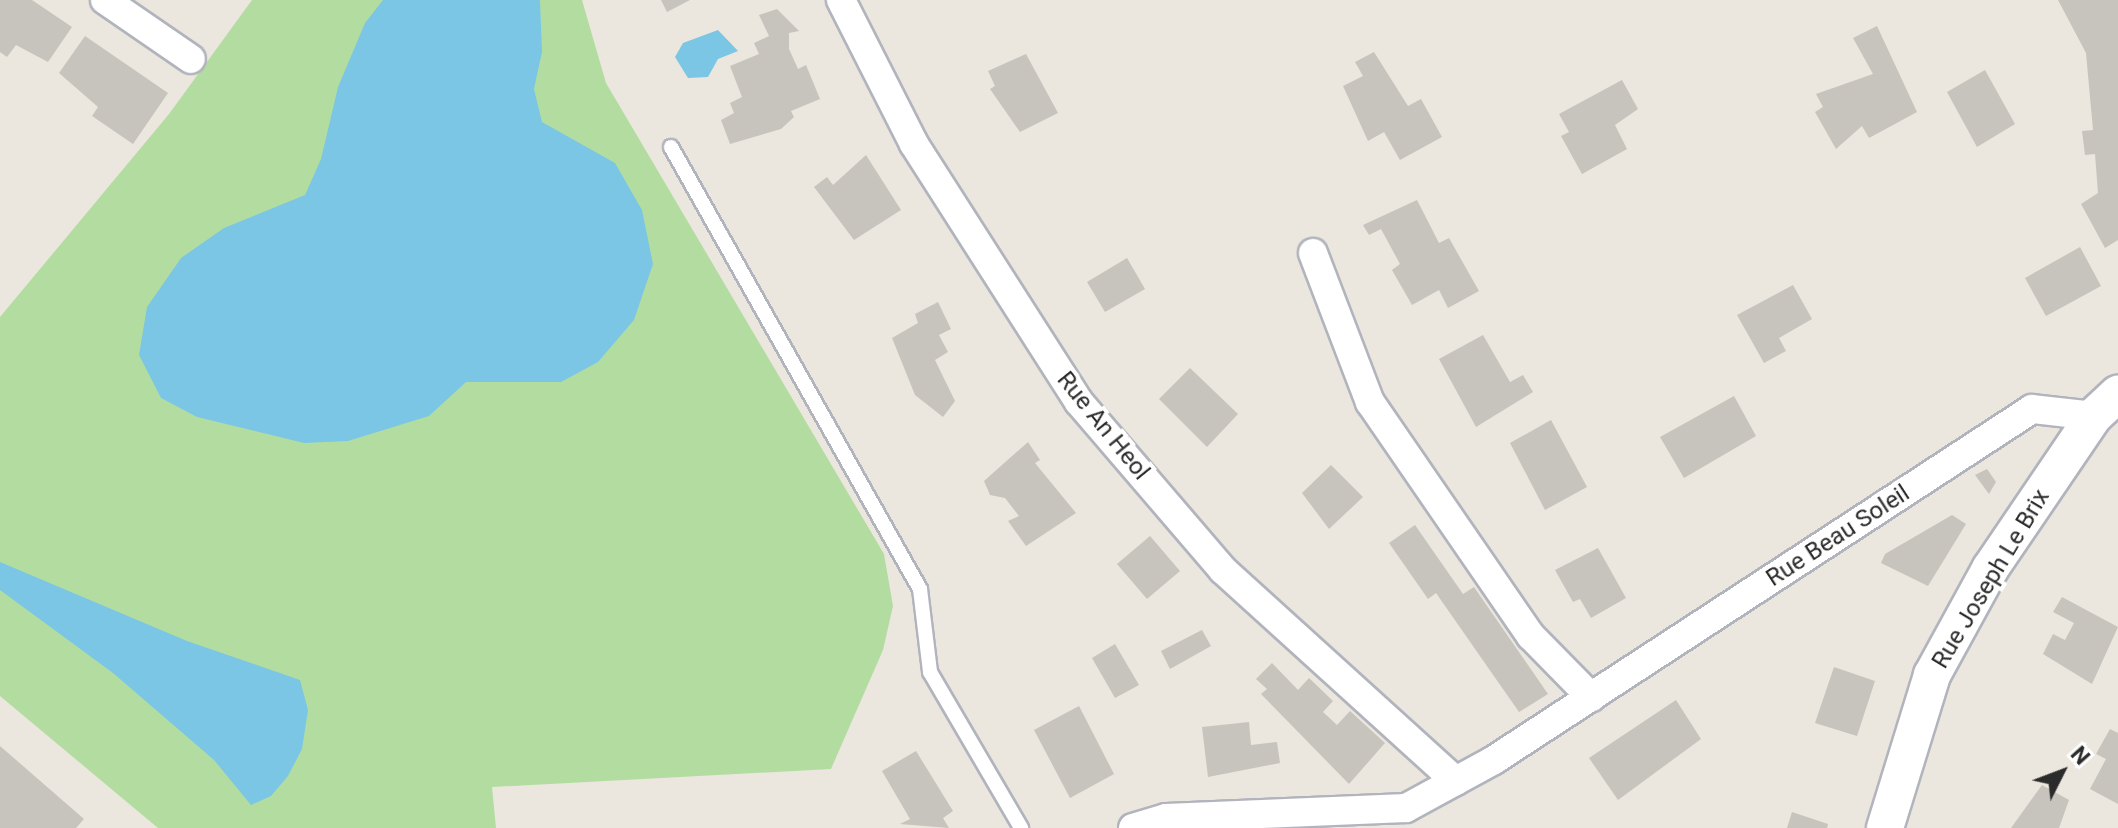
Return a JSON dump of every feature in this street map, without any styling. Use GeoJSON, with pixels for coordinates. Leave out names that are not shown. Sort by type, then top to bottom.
{"type":"FeatureCollection","features":[{"type":"Feature","properties":{"kind":"street"},"geometry":{"type":"LineString","coordinates":[[105,0],[191,59]]}},
{"type":"Feature","properties":{"kind":"street","name":"Rue An Heol"},"geometry":{"type":"LineString","coordinates":[[841,0],[914,144],[1079,402],[1223,570],[1456,781]]}},
{"type":"Feature","properties":{"kind":"street"},"geometry":{"type":"LineString","coordinates":[[1313,253],[1370,402],[1531,636],[1591,697]]}},
{"type":"Feature","properties":{"kind":"street","name":"Rue Beau Soleil"},"geometry":{"type":"LineString","coordinates":[[1133,828],[1196,816],[1406,808],[1456,781],[1591,697],[2032,409],[2106,405]]}},
{"type":"Feature","properties":{"kind":"street","name":"Rue Joseph Le Brix"},"geometry":{"type":"LineString","coordinates":[[1885,828],[1932,675],[1990,569],[2106,405]]}},
{"type":"Feature","properties":{"kind":"lane"},"geometry":{"type":"LineString","coordinates":[[671,147],[920,589],[930,672],[1021,828]]}},
{"type":"Feature","properties":{"kind":"green space"},"geometry":{"type":"Polygon","coordinates":[[[252,0],[582,0],[606,83],[884,554],[893,606],[883,650],[831,769],[492,787],[496,828],[158,828],[0,696],[0,317],[169,114],[252,0]]]}},
{"type":"Feature","properties":{"kind":"water"},"geometry":{"type":"Polygon","coordinates":[[[383,0],[540,0],[542,52],[534,89],[542,122],[615,163],[642,210],[653,264],[634,320],[598,362],[561,382],[466,382],[429,416],[348,441],[304,443],[197,417],[161,398],[139,355],[147,307],[181,258],[224,228],[305,195],[321,159],[338,87],[365,23],[383,0]]]}},
{"type":"Feature","properties":{"kind":"water"},"geometry":{"type":"Polygon","coordinates":[[[718,30],[738,51],[718,59],[708,77],[688,78],[675,57],[683,43],[718,30]]]}},
{"type":"Feature","properties":{"kind":"water"},"geometry":{"type":"Polygon","coordinates":[[[0,562],[187,641],[300,680],[308,710],[302,749],[288,776],[271,796],[251,805],[214,760],[113,673],[0,590],[0,562]]]}},
{"type":"Feature","properties":{"kind":"building"},"geometry":{"type":"Polygon","coordinates":[[[0,0],[32,0],[72,27],[48,62],[16,45],[7,57],[0,52],[0,0]]]}},
{"type":"Feature","properties":{"kind":"building"},"geometry":{"type":"Polygon","coordinates":[[[661,0],[690,0],[667,12],[661,0]]]}},
{"type":"Feature","properties":{"kind":"building"},"geometry":{"type":"Polygon","coordinates":[[[2058,0],[2118,0],[2118,240],[2105,248],[2081,204],[2098,193],[2095,154],[2085,155],[2082,131],[2093,130],[2086,53],[2058,0]]]}},
{"type":"Feature","properties":{"kind":"building"},"geometry":{"type":"Polygon","coordinates":[[[777,9],[799,31],[789,33],[789,49],[798,69],[806,65],[820,99],[791,111],[794,117],[781,129],[730,144],[721,120],[734,113],[730,103],[742,97],[730,66],[759,54],[754,43],[769,36],[759,15],[777,9]]]}},
{"type":"Feature","properties":{"kind":"building"},"geometry":{"type":"Polygon","coordinates":[[[1877,26],[1917,112],[1869,138],[1862,126],[1836,149],[1815,112],[1823,107],[1816,94],[1873,74],[1853,38],[1877,26]]]}},
{"type":"Feature","properties":{"kind":"building"},"geometry":{"type":"Polygon","coordinates":[[[85,36],[168,93],[133,144],[92,116],[98,107],[59,73],[85,36]]]}},
{"type":"Feature","properties":{"kind":"building"},"geometry":{"type":"Polygon","coordinates":[[[1374,52],[1408,106],[1421,99],[1442,137],[1400,160],[1384,132],[1368,141],[1343,86],[1363,76],[1355,62],[1374,52]]]}},
{"type":"Feature","properties":{"kind":"building"},"geometry":{"type":"Polygon","coordinates":[[[1026,54],[1058,113],[1020,132],[990,89],[995,86],[988,71],[1026,54]]]}},
{"type":"Feature","properties":{"kind":"building"},"geometry":{"type":"Polygon","coordinates":[[[1985,70],[2015,124],[1977,147],[1947,92],[1985,70]]]}},
{"type":"Feature","properties":{"kind":"building"},"geometry":{"type":"Polygon","coordinates":[[[1622,80],[1638,109],[1615,125],[1627,149],[1582,174],[1561,136],[1569,132],[1559,114],[1622,80]]]}},
{"type":"Feature","properties":{"kind":"building"},"geometry":{"type":"Polygon","coordinates":[[[866,155],[901,210],[854,240],[814,187],[827,177],[833,185],[866,155]]]}},
{"type":"Feature","properties":{"kind":"building"},"geometry":{"type":"Polygon","coordinates":[[[1417,200],[1439,243],[1449,238],[1479,291],[1448,308],[1439,290],[1412,305],[1392,270],[1400,264],[1381,229],[1369,235],[1363,225],[1417,200]]]}},
{"type":"Feature","properties":{"kind":"building"},"geometry":{"type":"Polygon","coordinates":[[[2080,247],[2101,286],[2046,316],[2025,278],[2080,247]]]}},
{"type":"Feature","properties":{"kind":"building"},"geometry":{"type":"Polygon","coordinates":[[[1127,258],[1145,289],[1105,312],[1087,282],[1127,258]]]}},
{"type":"Feature","properties":{"kind":"building"},"geometry":{"type":"Polygon","coordinates":[[[1793,285],[1812,319],[1779,338],[1786,351],[1764,363],[1737,315],[1793,285]]]}},
{"type":"Feature","properties":{"kind":"building"},"geometry":{"type":"Polygon","coordinates":[[[938,302],[951,329],[939,335],[948,352],[935,360],[955,401],[943,417],[915,395],[892,338],[918,323],[915,314],[938,302]]]}},
{"type":"Feature","properties":{"kind":"building"},"geometry":{"type":"Polygon","coordinates":[[[1483,335],[1510,382],[1523,375],[1533,392],[1476,427],[1439,359],[1483,335]]]}},
{"type":"Feature","properties":{"kind":"building"},"geometry":{"type":"Polygon","coordinates":[[[1190,368],[1238,414],[1207,447],[1159,399],[1190,368]]]}},
{"type":"Feature","properties":{"kind":"building"},"geometry":{"type":"Polygon","coordinates":[[[1734,396],[1756,436],[1684,478],[1660,437],[1734,396]]]}},
{"type":"Feature","properties":{"kind":"building"},"geometry":{"type":"Polygon","coordinates":[[[1551,420],[1587,487],[1545,510],[1510,443],[1551,420]]]}},
{"type":"Feature","properties":{"kind":"building"},"geometry":{"type":"Polygon","coordinates":[[[1028,442],[1040,460],[1035,463],[1076,513],[1026,546],[1008,521],[1019,516],[1005,498],[990,495],[984,481],[1028,442]]]}},
{"type":"Feature","properties":{"kind":"building"},"geometry":{"type":"Polygon","coordinates":[[[1331,465],[1363,497],[1329,529],[1302,493],[1331,465]]]}},
{"type":"Feature","properties":{"kind":"building"},"geometry":{"type":"Polygon","coordinates":[[[1987,469],[1996,482],[1989,494],[1975,475],[1987,469]]]}},
{"type":"Feature","properties":{"kind":"building"},"geometry":{"type":"Polygon","coordinates":[[[1952,515],[1966,524],[1928,586],[1881,563],[1885,554],[1952,515]]]}},
{"type":"Feature","properties":{"kind":"building"},"geometry":{"type":"Polygon","coordinates":[[[1415,525],[1463,594],[1474,587],[1548,694],[1519,712],[1436,593],[1428,599],[1389,543],[1415,525]]]}},
{"type":"Feature","properties":{"kind":"building"},"geometry":{"type":"Polygon","coordinates":[[[1150,536],[1180,571],[1147,599],[1117,564],[1150,536]]]}},
{"type":"Feature","properties":{"kind":"building"},"geometry":{"type":"Polygon","coordinates":[[[1598,548],[1626,598],[1591,618],[1580,599],[1573,602],[1555,570],[1598,548]]]}},
{"type":"Feature","properties":{"kind":"building"},"geometry":{"type":"Polygon","coordinates":[[[2062,597],[2118,627],[2092,684],[2043,654],[2053,634],[2065,640],[2074,623],[2053,612],[2062,597]]]}},
{"type":"Feature","properties":{"kind":"building"},"geometry":{"type":"Polygon","coordinates":[[[1202,630],[1211,646],[1170,669],[1161,651],[1202,630]]]}},
{"type":"Feature","properties":{"kind":"building"},"geometry":{"type":"Polygon","coordinates":[[[1115,644],[1139,685],[1115,698],[1092,658],[1115,644]]]}},
{"type":"Feature","properties":{"kind":"building"},"geometry":{"type":"Polygon","coordinates":[[[1272,663],[1298,690],[1309,678],[1333,701],[1323,712],[1337,725],[1350,711],[1385,743],[1349,784],[1261,694],[1267,689],[1256,679],[1272,663]]]}},
{"type":"Feature","properties":{"kind":"building"},"geometry":{"type":"Polygon","coordinates":[[[1834,667],[1875,681],[1857,736],[1815,723],[1834,667]]]}},
{"type":"Feature","properties":{"kind":"building"},"geometry":{"type":"Polygon","coordinates":[[[1676,700],[1701,739],[1618,800],[1589,758],[1676,700]]]}},
{"type":"Feature","properties":{"kind":"building"},"geometry":{"type":"Polygon","coordinates":[[[1079,706],[1114,774],[1070,798],[1034,730],[1079,706]]]}},
{"type":"Feature","properties":{"kind":"building"},"geometry":{"type":"Polygon","coordinates":[[[1249,722],[1251,745],[1277,742],[1280,763],[1208,777],[1202,727],[1249,722]]]}},
{"type":"Feature","properties":{"kind":"building"},"geometry":{"type":"Polygon","coordinates":[[[2110,729],[2118,733],[2118,804],[2090,789],[2106,759],[2096,754],[2110,729]]]}},
{"type":"Feature","properties":{"kind":"building"},"geometry":{"type":"Polygon","coordinates":[[[0,746],[84,819],[76,828],[0,828],[0,746]]]}},
{"type":"Feature","properties":{"kind":"building"},"geometry":{"type":"Polygon","coordinates":[[[916,751],[953,811],[943,818],[949,828],[900,824],[910,819],[882,771],[916,751]]]}},
{"type":"Feature","properties":{"kind":"building"},"geometry":{"type":"Polygon","coordinates":[[[2042,785],[2069,800],[2059,828],[2011,828],[2042,785]]]}},
{"type":"Feature","properties":{"kind":"building"},"geometry":{"type":"Polygon","coordinates":[[[1792,812],[1828,824],[1827,828],[1787,828],[1792,812]]]}}]}
